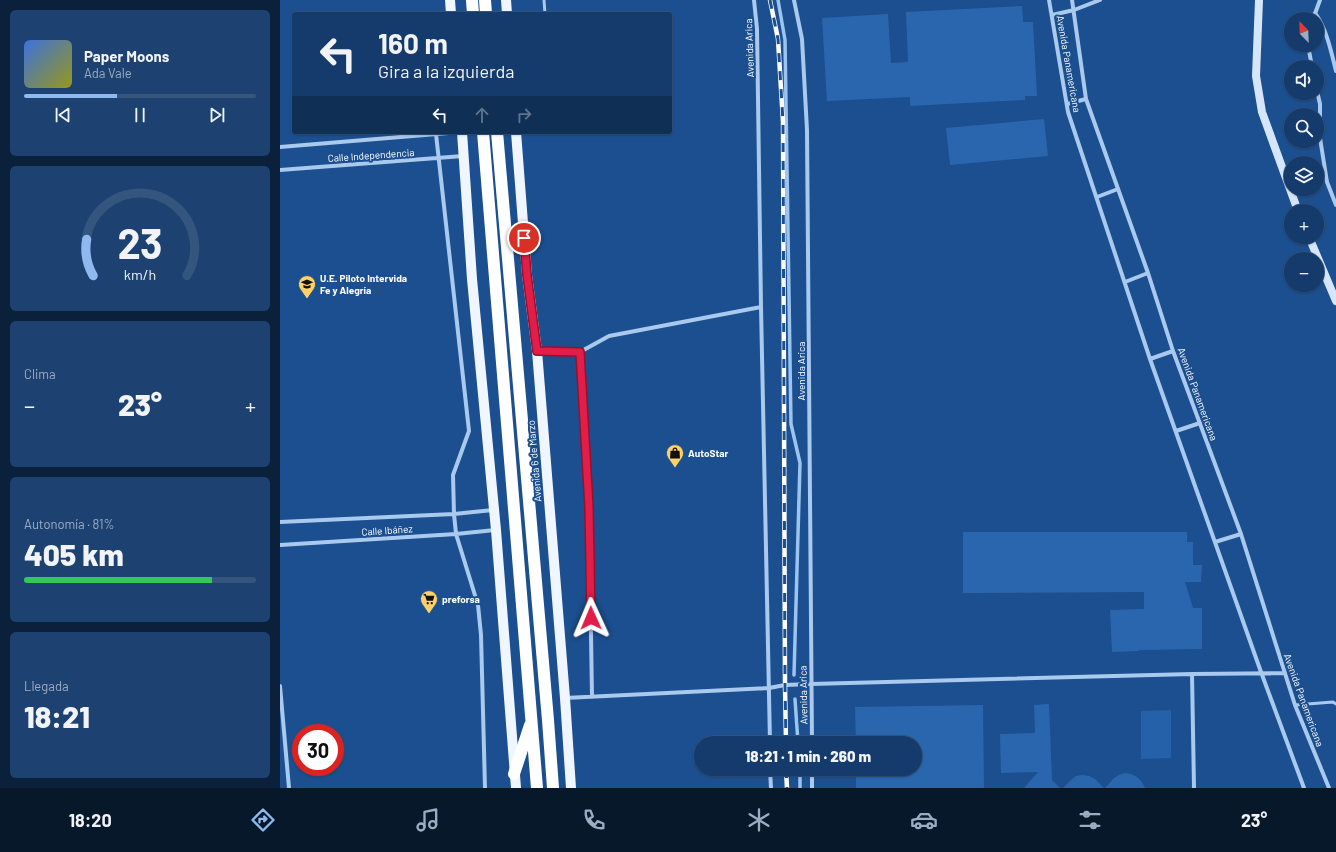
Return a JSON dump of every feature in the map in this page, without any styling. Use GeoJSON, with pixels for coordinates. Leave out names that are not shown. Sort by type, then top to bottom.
{"type":"FeatureCollection","features":[{"type":"Feature","properties":{"kind":"highway"},"geometry":{"type":"LineString","coordinates":[[472,0],[473,12]]}},
{"type":"Feature","properties":{"kind":"highway"},"geometry":{"type":"LineString","coordinates":[[485,0],[486,12]]}},
{"type":"Feature","properties":{"kind":"highway"},"geometry":{"type":"LineString","coordinates":[[483,134],[537,788]]}},
{"type":"Feature","properties":{"kind":"highway","name":"Avenida 6 de Marzo"},"geometry":{"type":"LineString","coordinates":[[497,134],[546,696],[552,788]]}},
{"type":"Feature","properties":{"kind":"highway"},"geometry":{"type":"LineString","coordinates":[[514,774],[532,720]]}},
{"type":"Feature","properties":{"kind":"main road"},"geometry":{"type":"LineString","coordinates":[[450,0],[451,12]]}},
{"type":"Feature","properties":{"kind":"main road"},"geometry":{"type":"LineString","coordinates":[[506,0],[507,12]]}},
{"type":"Feature","properties":{"kind":"main road"},"geometry":{"type":"LineString","coordinates":[[1259,0],[1256,76],[1262,112],[1295,204]]}},
{"type":"Feature","properties":{"kind":"main road"},"geometry":{"type":"LineString","coordinates":[[462,134],[472,279],[496,530],[516,788]]}},
{"type":"Feature","properties":{"kind":"main road","name":"Avenida 6 de Marzo"},"geometry":{"type":"LineString","coordinates":[[516,134],[527,275],[537,351],[571,788]]}},
{"type":"Feature","properties":{"kind":"main road"},"geometry":{"type":"LineString","coordinates":[[1312,244],[1336,301]]}},
{"type":"Feature","properties":{"kind":"street","name":"Avenida Arica"},"geometry":{"type":"LineString","coordinates":[[754,0],[757,29],[770,736]]}},
{"type":"Feature","properties":{"kind":"street","name":"Avenida Arica"},"geometry":{"type":"LineString","coordinates":[[794,0],[802,39],[807,130],[810,684],[812,736]]}},
{"type":"Feature","properties":{"kind":"street","name":"Avenida Panamericana"},"geometry":{"type":"LineString","coordinates":[[1049,0],[1068,112],[1150,359],[1261,672],[1304,788]]}},
{"type":"Feature","properties":{"kind":"street","name":"Avenida Panamericana"},"geometry":{"type":"LineString","coordinates":[[1072,0],[1086,99],[1148,273],[1173,351],[1241,534],[1295,705],[1329,788]]}},
{"type":"Feature","properties":{"kind":"street"},"geometry":{"type":"LineString","coordinates":[[1052,15],[1074,10],[1100,0]]}},
{"type":"Feature","properties":{"kind":"street"},"geometry":{"type":"LineString","coordinates":[[1316,12],[1320,0]]}},
{"type":"Feature","properties":{"kind":"street"},"geometry":{"type":"LineString","coordinates":[[1324,29],[1336,71]]}},
{"type":"Feature","properties":{"kind":"street"},"geometry":{"type":"LineString","coordinates":[[1067,104],[1086,99]]}},
{"type":"Feature","properties":{"kind":"street"},"geometry":{"type":"LineString","coordinates":[[1319,100],[1322,153],[1327,182],[1336,205]]}},
{"type":"Feature","properties":{"kind":"street"},"geometry":{"type":"LineString","coordinates":[[436,134],[469,431],[453,475],[454,514],[456,534],[478,605],[481,635],[485,788]]}},
{"type":"Feature","properties":{"kind":"street","name":"Calle Independencia"},"geometry":{"type":"LineString","coordinates":[[280,147],[436,134]]}},
{"type":"Feature","properties":{"kind":"street","name":"Calle Independencia"},"geometry":{"type":"LineString","coordinates":[[280,170],[463,156]]}},
{"type":"Feature","properties":{"kind":"street"},"geometry":{"type":"LineString","coordinates":[[1096,197],[1118,189]]}},
{"type":"Feature","properties":{"kind":"street"},"geometry":{"type":"LineString","coordinates":[[1125,282],[1148,273]]}},
{"type":"Feature","properties":{"kind":"street"},"geometry":{"type":"LineString","coordinates":[[537,351],[580,352],[609,336],[761,307]]}},
{"type":"Feature","properties":{"kind":"street"},"geometry":{"type":"LineString","coordinates":[[1150,359],[1173,351]]}},
{"type":"Feature","properties":{"kind":"street"},"geometry":{"type":"LineString","coordinates":[[580,352],[589,507],[592,697]]}},
{"type":"Feature","properties":{"kind":"street"},"geometry":{"type":"LineString","coordinates":[[1176,431],[1200,423]]}},
{"type":"Feature","properties":{"kind":"street","name":"Calle Ibáñez"},"geometry":{"type":"LineString","coordinates":[[280,522],[454,514],[494,510]]}},
{"type":"Feature","properties":{"kind":"street","name":"Calle Ibáñez"},"geometry":{"type":"LineString","coordinates":[[280,545],[456,534],[496,530]]}},
{"type":"Feature","properties":{"kind":"street"},"geometry":{"type":"LineString","coordinates":[[1215,542],[1241,534]]}},
{"type":"Feature","properties":{"kind":"street"},"geometry":{"type":"LineString","coordinates":[[565,698],[769,688],[810,684],[1261,672],[1286,673]]}},
{"type":"Feature","properties":{"kind":"street"},"geometry":{"type":"LineString","coordinates":[[1192,674],[1194,788]]}},
{"type":"Feature","properties":{"kind":"street"},"geometry":{"type":"LineString","coordinates":[[280,686],[289,788]]}},
{"type":"Feature","properties":{"kind":"street"},"geometry":{"type":"LineString","coordinates":[[770,776],[771,788]]}},
{"type":"Feature","properties":{"kind":"street"},"geometry":{"type":"LineString","coordinates":[[812,776],[812,788]]}},
{"type":"Feature","properties":{"kind":"lane"},"geometry":{"type":"LineString","coordinates":[[544,0],[545,12]]}},
{"type":"Feature","properties":{"kind":"lane"},"geometry":{"type":"LineString","coordinates":[[1295,705],[1333,702],[1336,704]]}},
{"type":"Feature","properties":{"kind":"shaded area"},"geometry":{"type":"Polygon","coordinates":[[[1171,710],[1171,758],[1141,759],[1141,711],[1171,710]]]}},
{"type":"Feature","properties":{"kind":"building"},"geometry":{"type":"Polygon","coordinates":[[[1022,6],[1023,22],[1033,22],[1037,96],[1025,96],[1025,100],[910,106],[910,97],[827,101],[822,18],[888,14],[891,63],[908,62],[906,12],[1022,6]]]}},
{"type":"Feature","properties":{"kind":"building"},"geometry":{"type":"Polygon","coordinates":[[[1044,119],[1048,156],[950,165],[946,128],[1044,119]]]}},
{"type":"Feature","properties":{"kind":"building"},"geometry":{"type":"Polygon","coordinates":[[[963,532],[1187,532],[1187,542],[1193,542],[1193,565],[1202,565],[1201,582],[1185,582],[1193,608],[1202,608],[1202,649],[1112,652],[1110,610],[1144,609],[1144,592],[963,593],[963,532]]]}},
{"type":"Feature","properties":{"kind":"building"},"geometry":{"type":"Polygon","coordinates":[[[1049,704],[1052,780],[1060,788],[1024,788],[1038,772],[1001,773],[1000,734],[1035,733],[1034,705],[1049,704]]]}},
{"type":"Feature","properties":{"kind":"building"},"geometry":{"type":"Polygon","coordinates":[[[983,705],[984,788],[856,788],[856,776],[922,776],[922,736],[856,736],[855,707],[983,705]]]}},
{"type":"Feature","properties":{"kind":"building"},"geometry":{"type":"Polygon","coordinates":[[[1125,773],[1137,777],[1145,788],[1105,788],[1114,778],[1125,773]]]}},
{"type":"Feature","properties":{"kind":"building"},"geometry":{"type":"Polygon","coordinates":[[[1082,775],[1095,779],[1104,788],[1063,788],[1076,776],[1082,775]]]}},
{"type":"Feature","properties":{"kind":"waterway"},"geometry":{"type":"LineString","coordinates":[[778,0],[785,40],[791,424],[800,463],[794,675]]}},
{"type":"Feature","properties":{"kind":"waterway"},"geometry":{"type":"LineString","coordinates":[[795,699],[798,736]]}},
{"type":"Feature","properties":{"kind":"waterway"},"geometry":{"type":"LineString","coordinates":[[800,776],[800,788]]}},
{"type":"Feature","properties":{"kind":"railway"},"geometry":{"type":"LineString","coordinates":[[770,0],[778,39],[783,122],[786,736]]}},
{"type":"Feature","properties":{"kind":"railway"},"geometry":{"type":"LineString","coordinates":[[786,776],[787,788]]}},
{"type":"Feature","properties":{"kind":"place","name":"U.E. Piloto Intervida Fe y Alegría"},"geometry":{"type":"Point","coordinates":[307,299]}},
{"type":"Feature","properties":{"kind":"place","name":"AutoStar"},"geometry":{"type":"Point","coordinates":[675,468]}},
{"type":"Feature","properties":{"kind":"place","name":"preforsa"},"geometry":{"type":"Point","coordinates":[429,614]}},
{"type":"Feature","properties":{"kind":"route"},"geometry":{"type":"LineString","coordinates":[[524,238],[527,275],[537,351],[580,352],[589,507],[591,618]]}}]}
